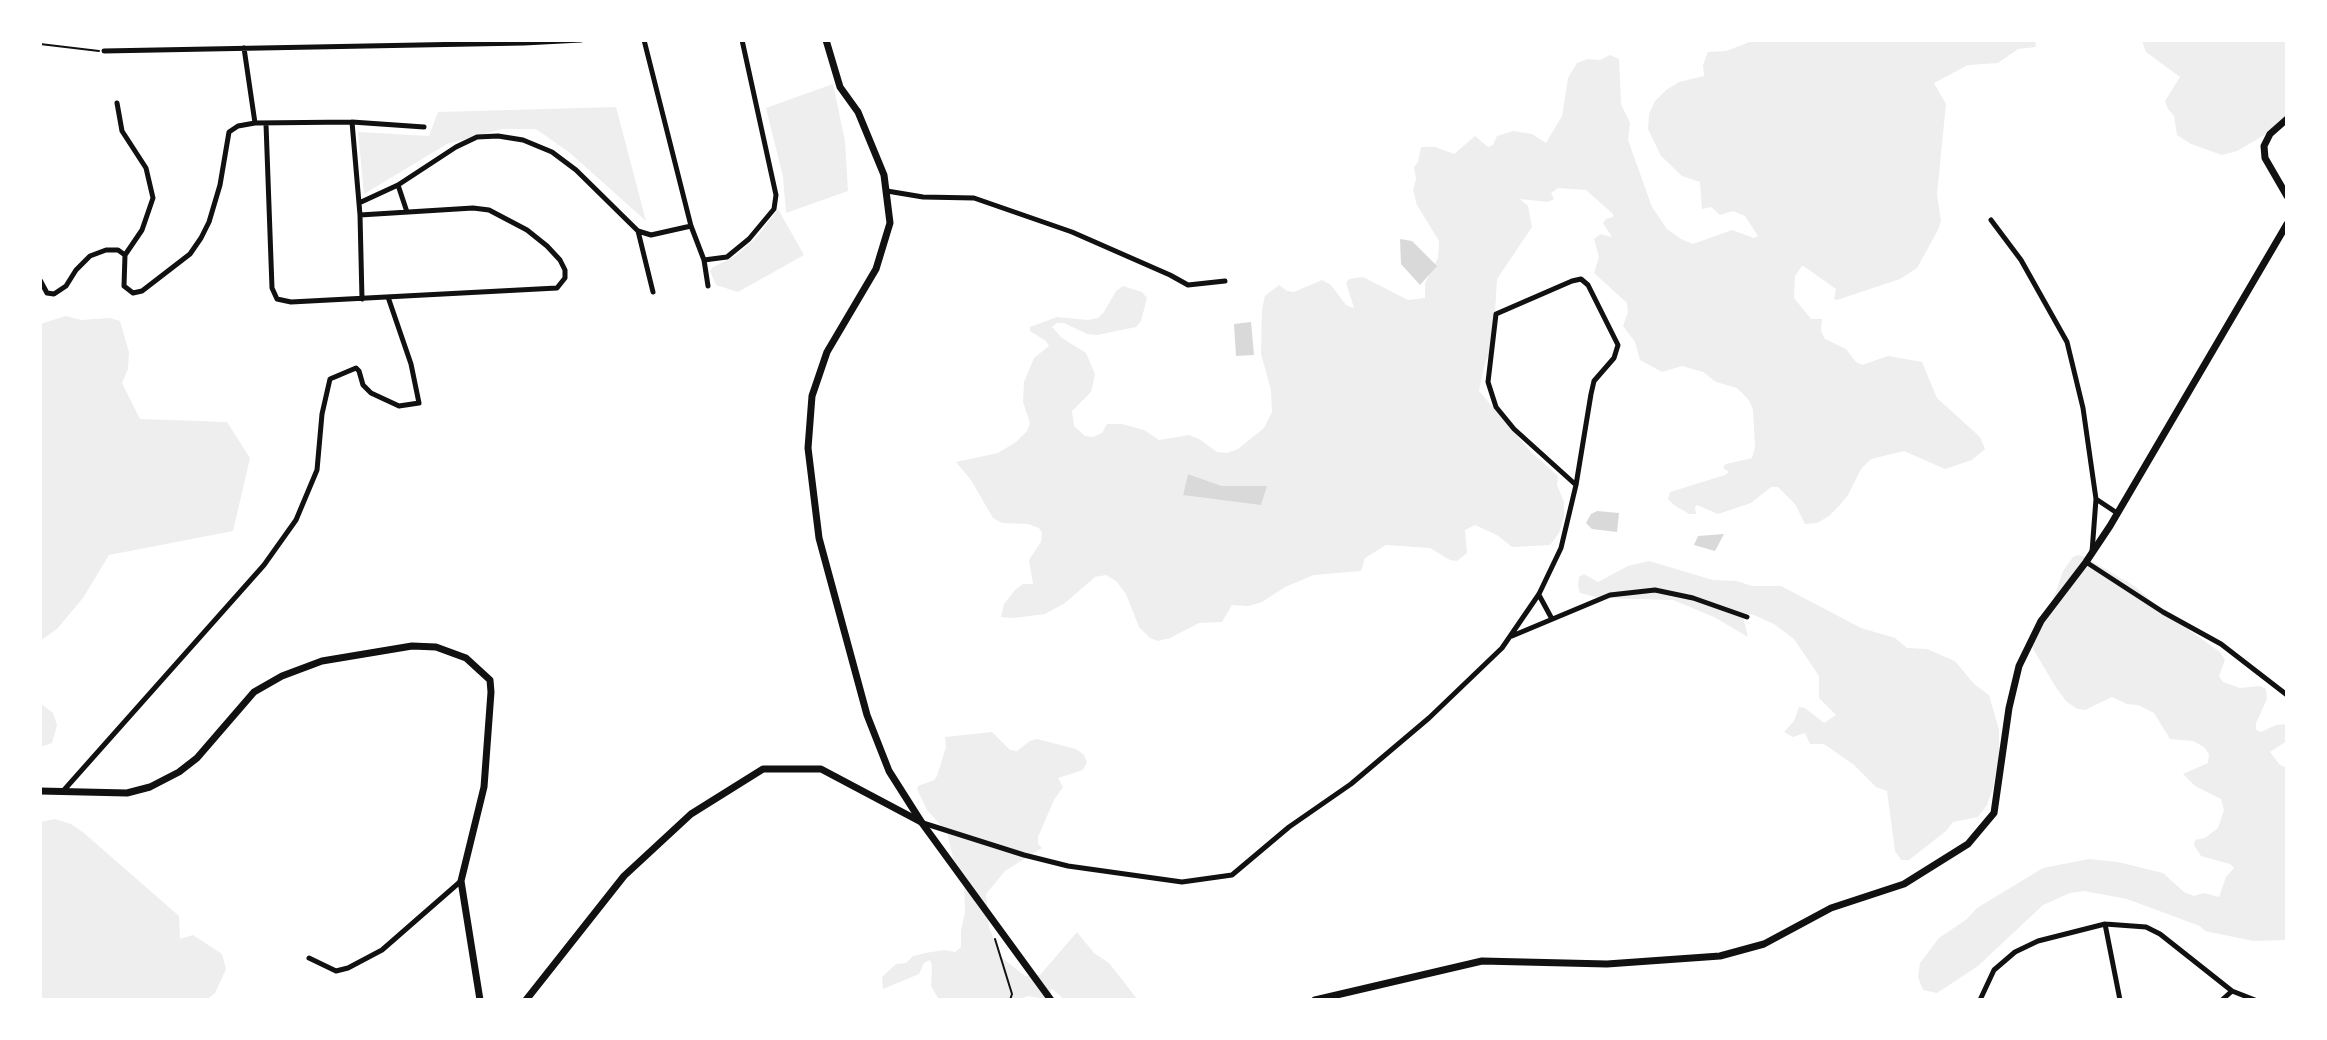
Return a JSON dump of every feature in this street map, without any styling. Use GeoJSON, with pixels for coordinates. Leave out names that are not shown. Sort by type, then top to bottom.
{"type":"FeatureCollection","features":[{"type":"Feature","properties":{"kind":"street"},"geometry":{"type":"LineString","coordinates":[[104,51],[581,40]]}},
{"type":"Feature","properties":{"kind":"street"},"geometry":{"type":"LineString","coordinates":[[644,40],[691,226],[704,260],[708,286]]}},
{"type":"Feature","properties":{"kind":"street"},"geometry":{"type":"LineString","coordinates":[[704,260],[727,257],[749,239],[774,209],[776,195],[742,40]]}},
{"type":"Feature","properties":{"kind":"street"},"geometry":{"type":"LineString","coordinates":[[826,40],[840,87],[858,112],[884,175],[890,223],[876,269],[827,352],[812,396],[808,448],[819,538],[867,715],[889,771],[922,823],[1051,1000]]}},
{"type":"Feature","properties":{"kind":"street"},"geometry":{"type":"LineString","coordinates":[[244,48],[255,123]]}},
{"type":"Feature","properties":{"kind":"street"},"geometry":{"type":"LineString","coordinates":[[117,103],[122,131],[146,168],[153,198],[142,230],[125,255],[123,279],[127,290],[133,293],[142,291],[190,254],[209,222],[220,185],[229,132],[238,126],[255,123],[352,122],[424,127]]}},
{"type":"Feature","properties":{"kind":"street"},"geometry":{"type":"LineString","coordinates":[[2287,119],[2270,134],[2264,146],[2265,158],[2287,196]]}},
{"type":"Feature","properties":{"kind":"street"},"geometry":{"type":"LineString","coordinates":[[352,122],[360,215],[362,299]]}},
{"type":"Feature","properties":{"kind":"street"},"geometry":{"type":"LineString","coordinates":[[266,124],[272,288],[277,299],[291,302],[557,288],[565,278],[560,260],[527,230],[489,210],[473,208],[360,215]]}},
{"type":"Feature","properties":{"kind":"street"},"geometry":{"type":"LineString","coordinates":[[359,203],[398,185],[456,147],[477,137],[498,136],[523,140],[552,152],[576,170],[638,231],[651,235],[691,226]]}},
{"type":"Feature","properties":{"kind":"street"},"geometry":{"type":"LineString","coordinates":[[398,185],[407,212]]}},
{"type":"Feature","properties":{"kind":"street"},"geometry":{"type":"LineString","coordinates":[[887,191],[923,197],[974,198],[1072,232],[1188,285],[1225,281]]}},
{"type":"Feature","properties":{"kind":"street"},"geometry":{"type":"LineString","coordinates":[[1991,220],[2021,260],[2067,342],[2083,408],[2096,499],[2092,553]]}},
{"type":"Feature","properties":{"kind":"street"},"geometry":{"type":"LineString","coordinates":[[1315,1000],[1482,961],[1607,964],[1720,956],[1764,944],[1831,908],[1889,890],[1920,875],[1968,844],[1994,813],[2009,708],[2019,666],[2041,621],[2086,562],[2117,513],[2287,224]]}},
{"type":"Feature","properties":{"kind":"street"},"geometry":{"type":"LineString","coordinates":[[638,231],[653,292]]}},
{"type":"Feature","properties":{"kind":"street"},"geometry":{"type":"LineString","coordinates":[[40,280],[47,293],[54,294],[66,286],[90,256],[106,250],[118,250],[125,255]]}},
{"type":"Feature","properties":{"kind":"street"},"geometry":{"type":"LineString","coordinates":[[526,1000],[624,876],[691,814],[763,769],[821,769],[922,823],[1068,866],[1182,882],[1232,875],[1289,827],[1351,784],[1396,746],[1502,648],[1539,594],[1561,548],[1576,485],[1594,381],[1614,358],[1618,345],[1588,285],[1581,279],[1496,314],[1488,382],[1491,395],[1514,429],[1576,485]]}},
{"type":"Feature","properties":{"kind":"street"},"geometry":{"type":"LineString","coordinates":[[64,790],[264,565],[296,520],[317,470],[322,414],[330,379],[354,367],[371,393],[399,406],[419,403],[411,364],[388,297]]}},
{"type":"Feature","properties":{"kind":"street"},"geometry":{"type":"LineString","coordinates":[[2096,499],[2117,513]]}},
{"type":"Feature","properties":{"kind":"street"},"geometry":{"type":"LineString","coordinates":[[2086,562],[2163,612],[2221,644],[2287,695]]}},
{"type":"Feature","properties":{"kind":"street"},"geometry":{"type":"LineString","coordinates":[[1511,636],[1610,595],[1655,590],[1693,598],[1747,617]]}},
{"type":"Feature","properties":{"kind":"street"},"geometry":{"type":"LineString","coordinates":[[1539,594],[1552,619]]}},
{"type":"Feature","properties":{"kind":"street"},"geometry":{"type":"LineString","coordinates":[[40,791],[127,793],[150,787],[179,772],[197,758],[254,692],[282,676],[322,661],[412,646],[436,647],[466,658],[490,680],[484,787],[461,881],[480,1000]]}},
{"type":"Feature","properties":{"kind":"street"},"geometry":{"type":"LineString","coordinates":[[309,958],[336,971],[348,968],[382,950],[461,881]]}},
{"type":"Feature","properties":{"kind":"street"},"geometry":{"type":"LineString","coordinates":[[2105,924],[2120,1000]]}},
{"type":"Feature","properties":{"kind":"street"},"geometry":{"type":"LineString","coordinates":[[1980,1000],[1994,970],[2015,952],[2038,941],[2105,924],[2146,927],[2160,934],[2232,991],[2255,1000]]}},
{"type":"Feature","properties":{"kind":"street"},"geometry":{"type":"LineString","coordinates":[[2222,1000],[2232,991]]}},
{"type":"Feature","properties":{"kind":"path"},"geometry":{"type":"LineString","coordinates":[[40,44],[104,51]]}},
{"type":"Feature","properties":{"kind":"path"},"geometry":{"type":"LineString","coordinates":[[995,938],[1012,994],[1010,1000]]}},
{"type":"Feature","properties":{"kind":"shaded area"},"geometry":{"type":"Polygon","coordinates":[[[1755,40],[2035,40],[2036,47],[2018,49],[1998,63],[1968,65],[1934,83],[1946,104],[1937,194],[1941,221],[1917,268],[1900,279],[1837,300],[1834,299],[1836,289],[1805,267],[1802,266],[1795,276],[1794,298],[1811,319],[1822,319],[1821,331],[1825,339],[1846,349],[1856,362],[1862,365],[1888,356],[1922,362],[1937,398],[1980,437],[1985,449],[1972,460],[1945,469],[1904,451],[1871,459],[1861,469],[1839,506],[1817,523],[1805,524],[1795,504],[1778,487],[1771,487],[1751,503],[1718,514],[1697,505],[1696,514],[1689,514],[1674,505],[1668,499],[1670,492],[1725,475],[1729,472],[1723,468],[1726,464],[1752,458],[1755,447],[1753,410],[1749,400],[1737,388],[1716,382],[1703,372],[1682,366],[1662,372],[1640,360],[1635,342],[1623,326],[1628,312],[1627,303],[1594,273],[1599,257],[1594,239],[1601,234],[1612,237],[1603,223],[1613,214],[1586,190],[1558,188],[1551,193],[1554,199],[1548,202],[1520,199],[1528,206],[1532,227],[1497,279],[1493,345],[1484,366],[1479,391],[1531,452],[1558,476],[1564,516],[1559,533],[1550,545],[1512,547],[1497,535],[1475,525],[1465,530],[1467,553],[1457,561],[1430,548],[1386,545],[1365,558],[1361,571],[1314,575],[1285,587],[1262,602],[1248,606],[1232,605],[1222,622],[1199,623],[1158,641],[1139,627],[1126,594],[1116,581],[1106,575],[1095,577],[1065,603],[1045,614],[1001,617],[1004,604],[1015,590],[1023,584],[1033,584],[1029,560],[1041,542],[1042,533],[1039,528],[1028,524],[1002,523],[993,518],[971,480],[956,462],[998,453],[1027,431],[1030,423],[1023,402],[1024,382],[1034,358],[1049,346],[1030,331],[1030,327],[1057,317],[1098,318],[1116,291],[1123,286],[1142,292],[1147,298],[1141,321],[1136,327],[1097,335],[1087,334],[1064,323],[1052,327],[1062,338],[1086,353],[1095,374],[1091,392],[1072,411],[1074,426],[1085,436],[1093,437],[1102,433],[1107,424],[1122,424],[1144,430],[1159,440],[1189,435],[1217,452],[1227,453],[1238,449],[1264,428],[1272,412],[1271,390],[1261,354],[1265,296],[1279,285],[1294,292],[1322,280],[1331,285],[1346,305],[1354,308],[1346,283],[1349,279],[1363,277],[1408,300],[1425,298],[1425,283],[1438,258],[1439,241],[1417,205],[1413,190],[1416,179],[1414,167],[1421,147],[1435,147],[1454,154],[1475,136],[1488,147],[1493,145],[1497,136],[1513,131],[1532,134],[1546,143],[1562,116],[1568,78],[1577,63],[1587,59],[1600,60],[1610,55],[1619,59],[1621,104],[1630,123],[1628,140],[1652,207],[1667,229],[1693,244],[1732,230],[1754,238],[1758,236],[1745,216],[1733,211],[1720,215],[1711,207],[1702,209],[1700,182],[1682,176],[1661,156],[1648,129],[1649,114],[1655,101],[1666,90],[1679,82],[1704,76],[1703,65],[1708,52],[1726,51],[1755,40]],[[1188,474],[1183,495],[1266,486],[1222,486],[1188,474]]]}},
{"type":"Feature","properties":{"kind":"shaded area"},"geometry":{"type":"Polygon","coordinates":[[[2142,40],[2287,40],[2287,122],[2237,151],[2222,155],[2191,144],[2177,135],[2174,116],[2165,101],[2180,77],[2146,52],[2142,40]]]}},
{"type":"Feature","properties":{"kind":"shaded area"},"geometry":{"type":"Polygon","coordinates":[[[833,84],[845,141],[848,191],[786,213],[783,177],[766,108],[833,84]]]}},
{"type":"Feature","properties":{"kind":"shaded area"},"geometry":{"type":"Polygon","coordinates":[[[616,107],[646,221],[570,153],[536,129],[502,129],[447,144],[364,194],[358,132],[429,136],[438,112],[616,107]]]}},
{"type":"Feature","properties":{"kind":"shaded area"},"geometry":{"type":"Polygon","coordinates":[[[778,209],[804,255],[738,292],[716,285],[710,271],[713,267],[734,257],[758,236],[778,209]]]}},
{"type":"Feature","properties":{"kind":"shaded area"},"geometry":{"type":"Polygon","coordinates":[[[1400,239],[1412,241],[1437,266],[1420,285],[1401,264],[1400,239]]]}},
{"type":"Feature","properties":{"kind":"shaded area"},"geometry":{"type":"Polygon","coordinates":[[[66,316],[81,320],[110,318],[120,321],[129,352],[128,369],[122,383],[140,419],[227,422],[250,458],[233,531],[109,555],[83,598],[57,629],[40,641],[40,324],[66,316]]]}},
{"type":"Feature","properties":{"kind":"shaded area"},"geometry":{"type":"Polygon","coordinates":[[[1251,322],[1254,355],[1236,356],[1234,324],[1251,322]]]}},
{"type":"Feature","properties":{"kind":"shaded area"},"geometry":{"type":"Polygon","coordinates":[[[1188,474],[1222,486],[1267,486],[1261,505],[1183,495],[1188,474]]]}},
{"type":"Feature","properties":{"kind":"shaded area"},"geometry":{"type":"Polygon","coordinates":[[[1597,511],[1619,513],[1617,532],[1592,529],[1586,523],[1597,511]]]}},
{"type":"Feature","properties":{"kind":"shaded area"},"geometry":{"type":"Polygon","coordinates":[[[1724,534],[1715,551],[1694,545],[1698,536],[1724,534]]]}},
{"type":"Feature","properties":{"kind":"shaded area"},"geometry":{"type":"Polygon","coordinates":[[[2078,555],[2136,587],[2162,611],[2220,652],[2225,660],[2219,676],[2223,682],[2240,688],[2260,686],[2266,689],[2267,699],[2256,730],[2261,732],[2287,724],[2287,741],[2270,752],[2280,765],[2287,768],[2287,940],[2253,941],[2205,931],[2200,926],[2127,899],[2084,891],[2070,893],[2043,905],[1978,966],[1937,993],[1923,990],[1918,977],[1920,963],[1939,938],[1967,919],[1977,908],[2043,868],[2089,859],[2118,862],[2163,873],[2184,892],[2194,896],[2204,893],[2219,897],[2226,877],[2234,868],[2201,856],[2194,845],[2195,840],[2205,838],[2218,828],[2224,810],[2221,799],[2195,786],[2183,774],[2208,763],[2209,754],[2204,747],[2193,741],[2170,739],[2154,713],[2112,697],[2085,710],[2077,709],[2066,701],[2055,686],[2032,647],[2063,571],[2078,555]]]}},
{"type":"Feature","properties":{"kind":"shaded area"},"geometry":{"type":"Polygon","coordinates":[[[1649,561],[1713,580],[1737,581],[1752,586],[1781,586],[1861,628],[1895,638],[1907,648],[1927,649],[1955,661],[1974,684],[1989,695],[1999,730],[1999,757],[1987,805],[1978,817],[1953,822],[1909,860],[1901,860],[1895,851],[1887,791],[1876,787],[1854,765],[1824,744],[1810,744],[1805,733],[1793,737],[1784,732],[1794,721],[1799,707],[1824,723],[1836,715],[1819,698],[1819,676],[1794,639],[1774,624],[1754,615],[1742,613],[1748,637],[1714,617],[1673,600],[1600,598],[1580,593],[1579,577],[1584,574],[1598,582],[1628,566],[1649,561]]]}},
{"type":"Feature","properties":{"kind":"shaded area"},"geometry":{"type":"Polygon","coordinates":[[[40,703],[53,713],[57,725],[52,743],[40,747],[40,703]]]}},
{"type":"Feature","properties":{"kind":"shaded area"},"geometry":{"type":"Polygon","coordinates":[[[992,732],[1010,750],[1017,751],[1037,739],[1076,749],[1087,762],[1083,770],[1058,778],[1063,787],[1038,837],[1042,848],[1005,871],[986,894],[989,927],[1001,957],[1025,976],[1040,975],[1077,932],[1094,953],[1109,963],[1138,1000],[1065,1000],[1051,988],[1050,1000],[1028,996],[1017,1000],[939,1000],[931,986],[930,960],[924,963],[919,974],[883,989],[882,977],[896,964],[906,963],[913,956],[944,950],[955,952],[961,947],[964,884],[955,866],[947,832],[927,810],[917,789],[937,776],[946,747],[945,737],[992,732]]]}},
{"type":"Feature","properties":{"kind":"shaded area"},"geometry":{"type":"Polygon","coordinates":[[[55,819],[71,824],[84,833],[179,916],[180,939],[193,935],[222,954],[226,969],[215,993],[206,1000],[40,1000],[40,822],[55,819]]]}}]}
